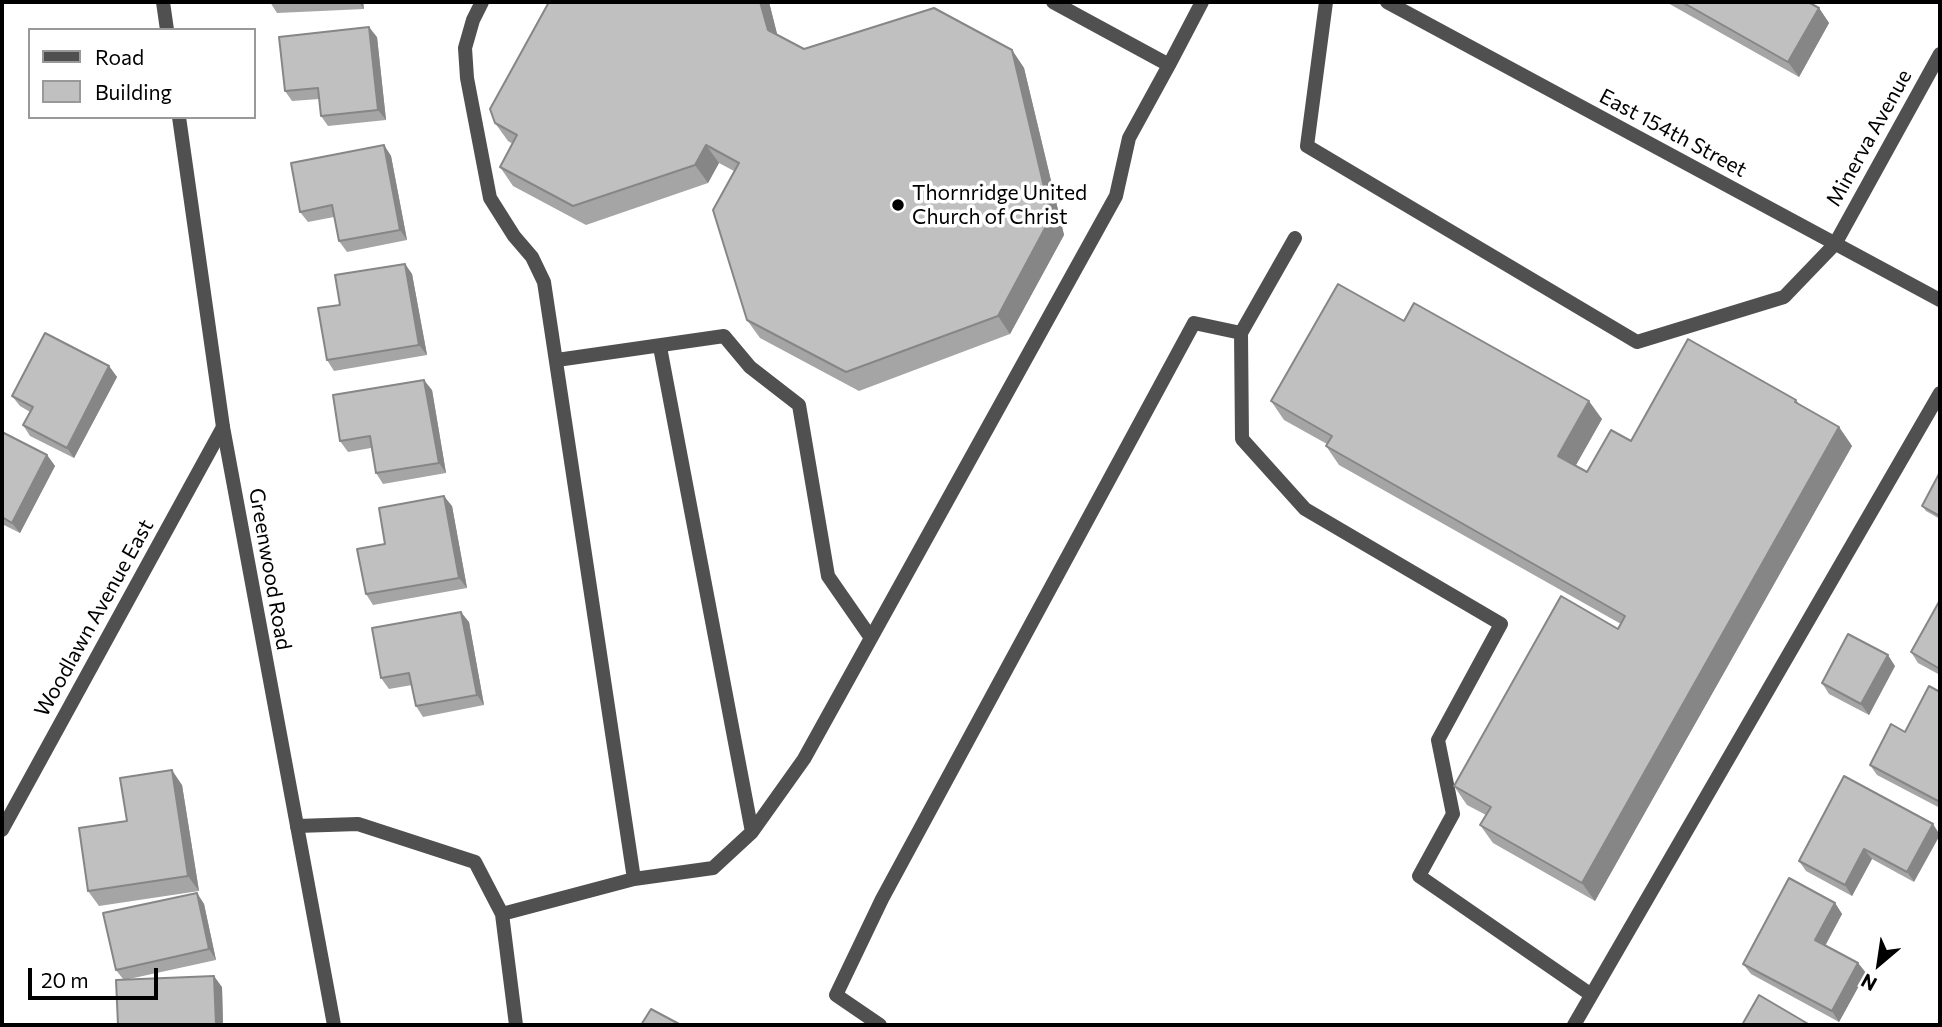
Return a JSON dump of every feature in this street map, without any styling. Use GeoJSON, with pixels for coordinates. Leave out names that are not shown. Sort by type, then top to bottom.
{"type":"FeatureCollection","features":[{"type":"Feature","properties":{"kind":"street"},"geometry":{"type":"LineString","coordinates":[[163,2],[167,28]]}},
{"type":"Feature","properties":{"kind":"street"},"geometry":{"type":"LineString","coordinates":[[482,2],[473,20],[465,48],[467,78],[490,198],[514,236],[532,257],[544,282],[634,880]]}},
{"type":"Feature","properties":{"kind":"street"},"geometry":{"type":"LineString","coordinates":[[1054,2],[1169,65]]}},
{"type":"Feature","properties":{"kind":"street"},"geometry":{"type":"LineString","coordinates":[[502,914],[634,880],[713,868],[752,832],[804,759],[1116,196],[1129,138],[1202,2]]}},
{"type":"Feature","properties":{"kind":"street","name":"Minerva Avenue"},"geometry":{"type":"LineString","coordinates":[[1326,2],[1307,146],[1637,342],[1784,297],[1835,244],[1940,54]]}},
{"type":"Feature","properties":{"kind":"street","name":"East 154th Street"},"geometry":{"type":"LineString","coordinates":[[1387,2],[1940,300]]}},
{"type":"Feature","properties":{"kind":"street","name":"Greenwood Road"},"geometry":{"type":"LineString","coordinates":[[179,119],[223,427],[334,1025]]}},
{"type":"Feature","properties":{"kind":"street"},"geometry":{"type":"LineString","coordinates":[[1295,238],[1241,333],[1242,439],[1305,509],[1501,624],[1438,740],[1453,814],[1419,876],[1590,995]]}},
{"type":"Feature","properties":{"kind":"street"},"geometry":{"type":"LineString","coordinates":[[880,1025],[836,995],[882,899],[1194,323],[1241,333]]}},
{"type":"Feature","properties":{"kind":"street"},"geometry":{"type":"LineString","coordinates":[[557,360],[724,336],[750,367],[799,405],[828,576],[871,638]]}},
{"type":"Feature","properties":{"kind":"street"},"geometry":{"type":"LineString","coordinates":[[660,347],[752,832]]}},
{"type":"Feature","properties":{"kind":"street"},"geometry":{"type":"LineString","coordinates":[[1574,1025],[1940,393]]}},
{"type":"Feature","properties":{"kind":"street","name":"Woodlawn Avenue East"},"geometry":{"type":"LineString","coordinates":[[2,830],[223,427]]}},
{"type":"Feature","properties":{"kind":"street"},"geometry":{"type":"LineString","coordinates":[[297,826],[358,824],[475,862],[502,914],[516,1025]]}},
{"type":"Feature","properties":{"kind":"building","name":"Thornridge United Church of Christ"},"geometry":{"type":"Polygon","coordinates":[[[549,2],[760,2],[768,30],[804,49],[934,8],[1012,50],[1051,217],[998,316],[846,372],[747,320],[713,210],[739,163],[706,145],[695,165],[573,206],[500,167],[517,135],[495,123],[490,109],[549,2]]]}},
{"type":"Feature","properties":{"kind":"building"},"geometry":{"type":"Polygon","coordinates":[[[1682,2],[1808,2],[1819,8],[1788,62],[1682,2]]]}},
{"type":"Feature","properties":{"kind":"building"},"geometry":{"type":"Polygon","coordinates":[[[369,27],[378,110],[321,116],[318,88],[285,91],[279,37],[369,27]]]}},
{"type":"Feature","properties":{"kind":"building"},"geometry":{"type":"Polygon","coordinates":[[[384,145],[400,230],[339,241],[332,205],[300,212],[291,163],[384,145]]]}},
{"type":"Feature","properties":{"kind":"building"},"geometry":{"type":"Polygon","coordinates":[[[405,264],[419,345],[327,360],[318,308],[340,305],[335,275],[405,264]]]}},
{"type":"Feature","properties":{"kind":"building"},"geometry":{"type":"Polygon","coordinates":[[[1338,284],[1404,321],[1414,303],[1589,401],[1558,456],[1587,472],[1611,430],[1631,441],[1688,339],[1839,427],[1582,883],[1480,825],[1491,807],[1454,786],[1561,596],[1618,629],[1625,616],[1326,446],[1332,436],[1271,401],[1338,284]]]}},
{"type":"Feature","properties":{"kind":"building"},"geometry":{"type":"Polygon","coordinates":[[[45,333],[109,366],[67,448],[23,425],[33,407],[12,396],[45,333]]]}},
{"type":"Feature","properties":{"kind":"building"},"geometry":{"type":"Polygon","coordinates":[[[424,380],[439,463],[376,473],[370,436],[340,441],[333,395],[424,380]]]}},
{"type":"Feature","properties":{"kind":"building"},"geometry":{"type":"Polygon","coordinates":[[[2,432],[47,455],[12,523],[2,517],[2,432]]]}},
{"type":"Feature","properties":{"kind":"building"},"geometry":{"type":"Polygon","coordinates":[[[1940,472],[1940,516],[1922,506],[1940,472]]]}},
{"type":"Feature","properties":{"kind":"building"},"geometry":{"type":"Polygon","coordinates":[[[444,496],[459,578],[366,594],[357,549],[385,544],[379,508],[444,496]]]}},
{"type":"Feature","properties":{"kind":"building"},"geometry":{"type":"Polygon","coordinates":[[[1940,600],[1940,669],[1911,652],[1940,600]]]}},
{"type":"Feature","properties":{"kind":"building"},"geometry":{"type":"Polygon","coordinates":[[[461,612],[477,695],[416,706],[409,673],[381,678],[372,628],[461,612]]]}},
{"type":"Feature","properties":{"kind":"building"},"geometry":{"type":"Polygon","coordinates":[[[1848,634],[1888,655],[1861,704],[1822,683],[1848,634]]]}},
{"type":"Feature","properties":{"kind":"building"},"geometry":{"type":"Polygon","coordinates":[[[1929,686],[1940,692],[1940,802],[1870,765],[1891,724],[1905,732],[1929,686]]]}},
{"type":"Feature","properties":{"kind":"building"},"geometry":{"type":"Polygon","coordinates":[[[172,770],[188,876],[88,891],[79,828],[127,821],[120,778],[172,770]]]}},
{"type":"Feature","properties":{"kind":"building"},"geometry":{"type":"Polygon","coordinates":[[[1844,776],[1933,824],[1907,872],[1864,849],[1845,885],[1799,861],[1844,776]]]}},
{"type":"Feature","properties":{"kind":"building"},"geometry":{"type":"Polygon","coordinates":[[[1789,878],[1835,903],[1815,940],[1858,963],[1832,1011],[1743,964],[1789,878]]]}},
{"type":"Feature","properties":{"kind":"building"},"geometry":{"type":"Polygon","coordinates":[[[197,893],[209,949],[116,970],[103,913],[197,893]]]}},
{"type":"Feature","properties":{"kind":"building"},"geometry":{"type":"Polygon","coordinates":[[[214,976],[216,1025],[118,1025],[116,980],[214,976]]]}},
{"type":"Feature","properties":{"kind":"building"},"geometry":{"type":"Polygon","coordinates":[[[1759,995],[1810,1025],[1742,1025],[1759,995]]]}},
{"type":"Feature","properties":{"kind":"building"},"geometry":{"type":"Polygon","coordinates":[[[651,1009],[681,1025],[641,1025],[651,1009]]]}},
{"type":"Feature","properties":{"kind":"place","name":"Thornridge United Church of Christ"},"geometry":{"type":"Point","coordinates":[898,205]}}]}
